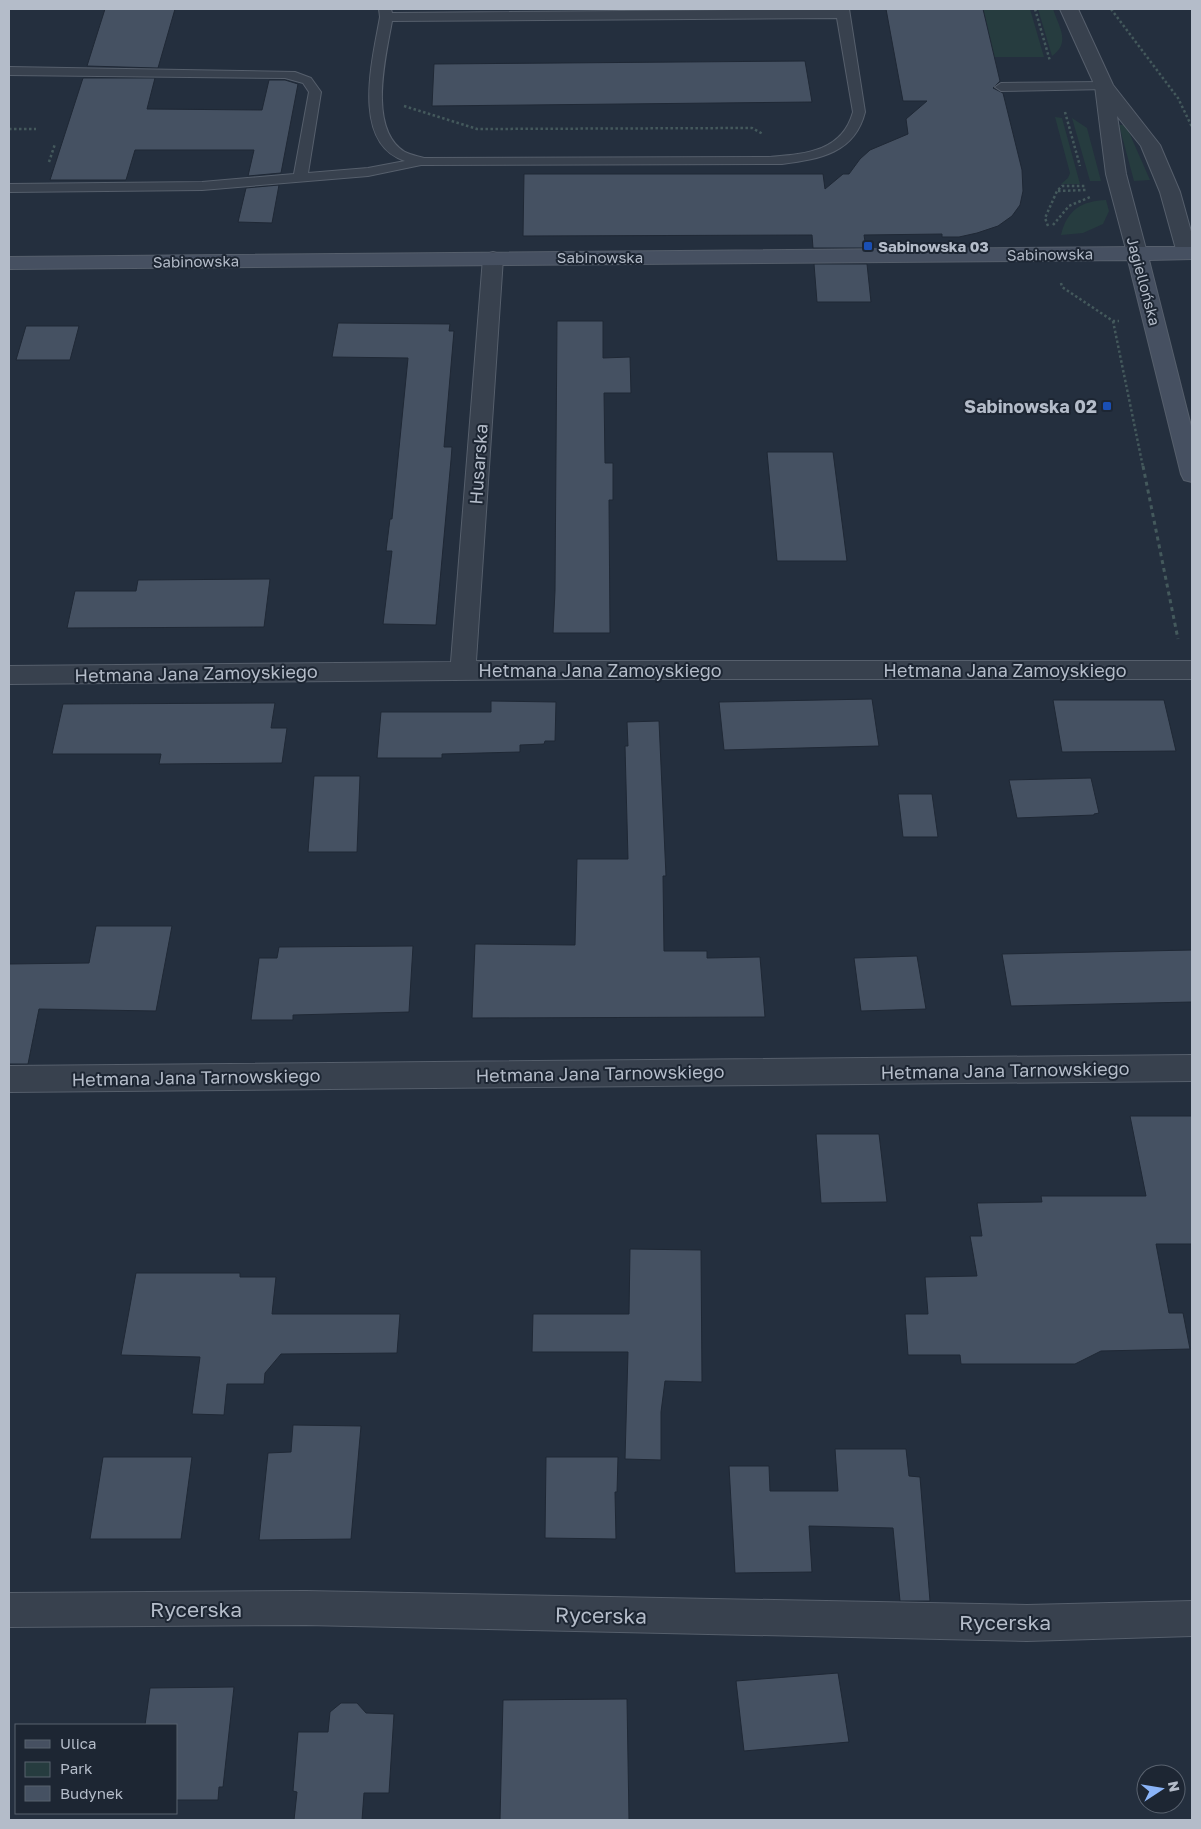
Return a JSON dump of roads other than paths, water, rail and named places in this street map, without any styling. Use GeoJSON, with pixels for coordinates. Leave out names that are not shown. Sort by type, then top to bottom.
{"type":"FeatureCollection","features":[{"type":"Feature","properties":{"kind":"street","name":"Jagiellońska"},"geometry":{"type":"LineString","coordinates":[[1069,9],[1104,86],[1150,145],[1170,192],[1191,258]]}},
{"type":"Feature","properties":{"kind":"street","name":"Jagiellońska"},"geometry":{"type":"LineString","coordinates":[[1104,86],[1116,174],[1192,474]]}},
{"type":"Feature","properties":{"kind":"street","name":"Sabinowska"},"geometry":{"type":"LineString","coordinates":[[9,263],[1137,253],[1191,258]]}},
{"type":"Feature","properties":{"kind":"street","name":"Husarska"},"geometry":{"type":"LineString","coordinates":[[464,671],[493,258]]}},
{"type":"Feature","properties":{"kind":"street","name":"Hetmana Jana Zamoyskiego"},"geometry":{"type":"LineString","coordinates":[[9,675],[464,671],[1188,670]]}},
{"type":"Feature","properties":{"kind":"street","name":"Hetmana Jana Tarnowskiego"},"geometry":{"type":"LineString","coordinates":[[9,1079],[1192,1068]]}},
{"type":"Feature","properties":{"kind":"street","name":"Rycerska"},"geometry":{"type":"LineString","coordinates":[[9,1610],[306,1608],[1026,1623],[1192,1619]]}},
{"type":"Feature","properties":{"kind":"lane"},"geometry":{"type":"LineString","coordinates":[[9,188],[172,187],[368,172],[423,162],[769,161],[811,156],[843,142],[853,133],[858,124],[859,112],[842,12],[385,13],[374,97],[377,120],[383,136],[398,155],[423,162]]}},
{"type":"Feature","properties":{"kind":"lane"},"geometry":{"type":"LineString","coordinates":[[9,71],[285,74],[306,79],[312,84],[315,92],[300,178]]}},
{"type":"Feature","properties":{"kind":"lane"},"geometry":{"type":"LineString","coordinates":[[1001,86],[1104,86]]}},
{"type":"Feature","properties":{"kind":"place","name":"Sabinowska 03"},"geometry":{"type":"Point","coordinates":[868,246]}},
{"type":"Feature","properties":{"kind":"place","name":"Sabinowska 02"},"geometry":{"type":"Point","coordinates":[1107,406]}}]}
